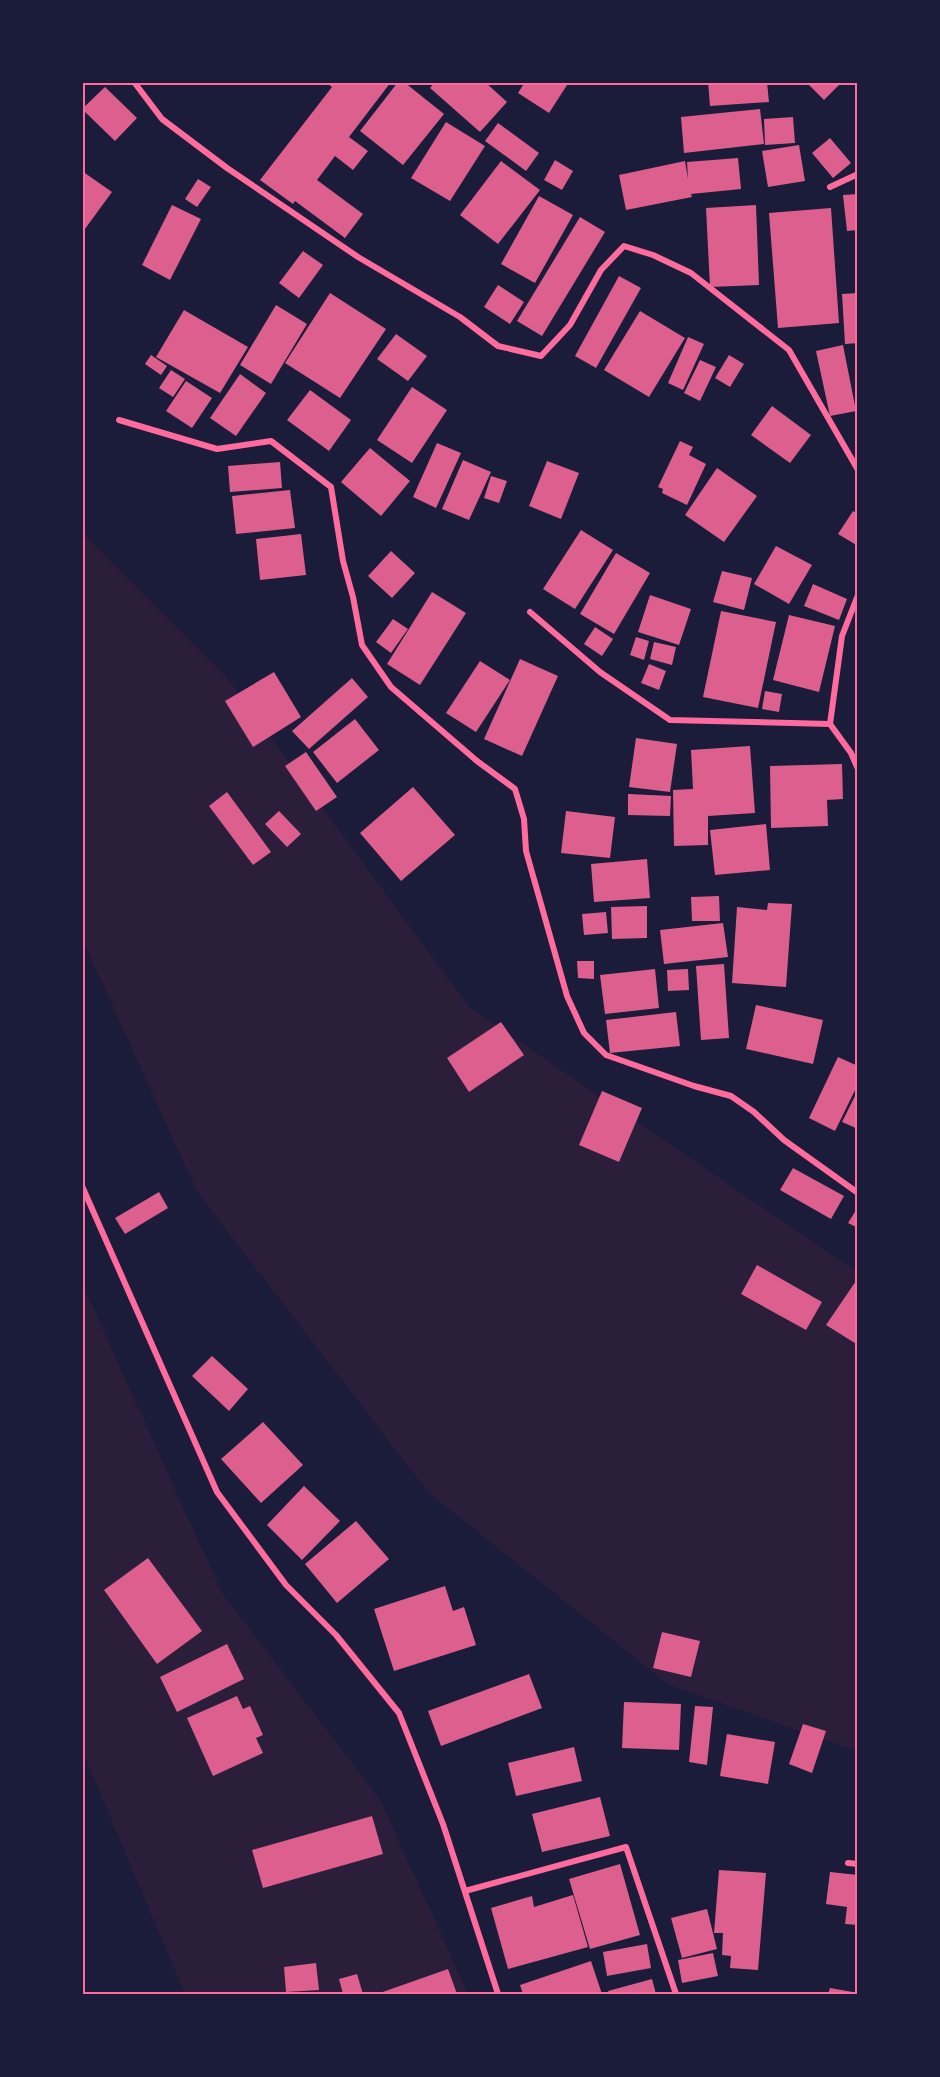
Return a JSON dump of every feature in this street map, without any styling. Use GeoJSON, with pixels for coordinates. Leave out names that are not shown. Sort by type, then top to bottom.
{"type":"FeatureCollection","features":[{"type":"Feature","properties":{"kind":"street"},"geometry":{"type":"LineString","coordinates":[[134,82],[162,119],[227,168],[358,257],[460,317],[498,346],[541,356],[570,324],[601,270],[624,246],[653,255],[691,273],[789,350],[858,470]]}},
{"type":"Feature","properties":{"kind":"street"},"geometry":{"type":"LineString","coordinates":[[831,187],[858,174]]}},
{"type":"Feature","properties":{"kind":"street"},"geometry":{"type":"LineString","coordinates":[[119,420],[217,449],[271,441],[331,487],[343,561],[353,597],[362,645],[390,687],[477,761],[515,789],[524,819],[526,851],[567,996],[584,1033],[606,1055],[731,1096],[754,1112],[784,1140],[858,1193]]}},
{"type":"Feature","properties":{"kind":"street"},"geometry":{"type":"LineString","coordinates":[[858,595],[842,636],[830,724],[851,753],[858,769]]}},
{"type":"Feature","properties":{"kind":"street"},"geometry":{"type":"LineString","coordinates":[[530,612],[600,672],[670,720],[830,724]]}},
{"type":"Feature","properties":{"kind":"street"},"geometry":{"type":"LineString","coordinates":[[82,1186],[217,1492],[286,1585],[336,1635],[399,1713],[443,1824],[498,1995]]}},
{"type":"Feature","properties":{"kind":"street"},"geometry":{"type":"LineString","coordinates":[[465,1891],[626,1847],[676,1995]]}},
{"type":"Feature","properties":{"kind":"street"},"geometry":{"type":"LineString","coordinates":[[848,1863],[858,1864]]}},
{"type":"Feature","properties":{"kind":"shaded area"},"geometry":{"type":"Polygon","coordinates":[[[82,532],[224,674],[469,1007],[857,1272],[857,1751],[669,1685],[428,1492],[197,1192],[83,941],[82,532]]]}},
{"type":"Feature","properties":{"kind":"shaded area"},"geometry":{"type":"Polygon","coordinates":[[[82,1283],[222,1593],[381,1801],[468,1994],[185,1994],[83,1753],[82,1283]]]}},
{"type":"Feature","properties":{"kind":"building"},"geometry":{"type":"Polygon","coordinates":[[[326,82],[391,82],[349,137],[368,151],[353,170],[335,156],[317,180],[363,214],[345,238],[295,201],[293,204],[260,180],[332,87],[326,82]]]}},
{"type":"Feature","properties":{"kind":"building"},"geometry":{"type":"Polygon","coordinates":[[[398,82],[404,82],[444,114],[403,165],[360,131],[398,82]]]}},
{"type":"Feature","properties":{"kind":"building"},"geometry":{"type":"Polygon","coordinates":[[[435,82],[485,82],[507,102],[480,132],[430,88],[435,82]]]}},
{"type":"Feature","properties":{"kind":"building"},"geometry":{"type":"Polygon","coordinates":[[[525,82],[569,82],[549,113],[518,93],[525,82]]]}},
{"type":"Feature","properties":{"kind":"building"},"geometry":{"type":"Polygon","coordinates":[[[708,82],[767,82],[769,102],[710,106],[708,82]]]}},
{"type":"Feature","properties":{"kind":"building"},"geometry":{"type":"Polygon","coordinates":[[[806,82],[842,82],[824,100],[806,82]]]}},
{"type":"Feature","properties":{"kind":"building"},"geometry":{"type":"Polygon","coordinates":[[[105,87],[137,118],[115,141],[82,109],[105,87]]]}},
{"type":"Feature","properties":{"kind":"building"},"geometry":{"type":"Polygon","coordinates":[[[760,109],[764,144],[684,153],[681,117],[760,109]]]}},
{"type":"Feature","properties":{"kind":"building"},"geometry":{"type":"Polygon","coordinates":[[[793,117],[795,143],[765,145],[764,119],[793,117]]]}},
{"type":"Feature","properties":{"kind":"building"},"geometry":{"type":"Polygon","coordinates":[[[446,122],[485,146],[450,201],[411,178],[446,122]]]}},
{"type":"Feature","properties":{"kind":"building"},"geometry":{"type":"Polygon","coordinates":[[[498,123],[539,153],[526,171],[485,141],[498,123]]]}},
{"type":"Feature","properties":{"kind":"building"},"geometry":{"type":"Polygon","coordinates":[[[830,138],[851,163],[833,178],[812,153],[830,138]]]}},
{"type":"Feature","properties":{"kind":"building"},"geometry":{"type":"Polygon","coordinates":[[[799,145],[805,181],[768,187],[762,151],[799,145]]]}},
{"type":"Feature","properties":{"kind":"building"},"geometry":{"type":"Polygon","coordinates":[[[738,158],[741,189],[691,194],[692,197],[626,210],[619,175],[685,161],[688,179],[687,162],[738,158]]]}},
{"type":"Feature","properties":{"kind":"building"},"geometry":{"type":"Polygon","coordinates":[[[555,160],[573,171],[562,190],[544,180],[555,160]]]}},
{"type":"Feature","properties":{"kind":"building"},"geometry":{"type":"Polygon","coordinates":[[[501,161],[540,190],[498,244],[460,215],[501,161]]]}},
{"type":"Feature","properties":{"kind":"building"},"geometry":{"type":"Polygon","coordinates":[[[82,171],[112,192],[82,233],[82,171]]]}},
{"type":"Feature","properties":{"kind":"building"},"geometry":{"type":"Polygon","coordinates":[[[198,179],[211,187],[197,207],[185,199],[198,179]]]}},
{"type":"Feature","properties":{"kind":"building"},"geometry":{"type":"Polygon","coordinates":[[[858,194],[858,230],[847,231],[843,195],[858,194]]]}},
{"type":"Feature","properties":{"kind":"building"},"geometry":{"type":"Polygon","coordinates":[[[539,196],[573,215],[535,283],[501,264],[539,196]]]}},
{"type":"Feature","properties":{"kind":"building"},"geometry":{"type":"Polygon","coordinates":[[[172,205],[201,219],[170,280],[142,265],[172,205]]]}},
{"type":"Feature","properties":{"kind":"building"},"geometry":{"type":"Polygon","coordinates":[[[756,205],[759,285],[710,287],[706,208],[756,205]]]}},
{"type":"Feature","properties":{"kind":"building"},"geometry":{"type":"Polygon","coordinates":[[[831,208],[839,323],[778,328],[769,213],[831,208]]]}},
{"type":"Feature","properties":{"kind":"building"},"geometry":{"type":"Polygon","coordinates":[[[580,217],[605,232],[542,336],[517,321],[580,217]]]}},
{"type":"Feature","properties":{"kind":"building"},"geometry":{"type":"Polygon","coordinates":[[[303,251],[323,265],[299,298],[279,283],[303,251]]]}},
{"type":"Feature","properties":{"kind":"building"},"geometry":{"type":"Polygon","coordinates":[[[619,276],[641,288],[596,368],[575,356],[619,276]]]}},
{"type":"Feature","properties":{"kind":"building"},"geometry":{"type":"Polygon","coordinates":[[[498,285],[524,302],[510,324],[484,307],[498,285]]]}},
{"type":"Feature","properties":{"kind":"building"},"geometry":{"type":"Polygon","coordinates":[[[330,293],[386,329],[340,398],[285,363],[330,293]]]}},
{"type":"Feature","properties":{"kind":"building"},"geometry":{"type":"Polygon","coordinates":[[[858,293],[858,343],[845,344],[842,294],[858,293]]]}},
{"type":"Feature","properties":{"kind":"building"},"geometry":{"type":"Polygon","coordinates":[[[276,305],[307,324],[271,384],[240,365],[276,305]]]}},
{"type":"Feature","properties":{"kind":"building"},"geometry":{"type":"Polygon","coordinates":[[[184,310],[248,347],[220,393],[156,357],[184,310]]]}},
{"type":"Feature","properties":{"kind":"building"},"geometry":{"type":"Polygon","coordinates":[[[640,311],[685,338],[649,397],[604,370],[640,311]]]}},
{"type":"Feature","properties":{"kind":"building"},"geometry":{"type":"Polygon","coordinates":[[[396,334],[427,356],[408,381],[377,359],[396,334]]]}},
{"type":"Feature","properties":{"kind":"building"},"geometry":{"type":"Polygon","coordinates":[[[688,337],[704,344],[683,390],[668,383],[688,337]]]}},
{"type":"Feature","properties":{"kind":"building"},"geometry":{"type":"Polygon","coordinates":[[[843,345],[856,411],[830,416],[816,351],[843,345]]]}},
{"type":"Feature","properties":{"kind":"building"},"geometry":{"type":"Polygon","coordinates":[[[151,355],[167,366],[161,375],[145,364],[151,355]]]}},
{"type":"Feature","properties":{"kind":"building"},"geometry":{"type":"Polygon","coordinates":[[[729,355],[744,364],[730,387],[715,378],[729,355]]]}},
{"type":"Feature","properties":{"kind":"building"},"geometry":{"type":"Polygon","coordinates":[[[700,360],[716,367],[700,401],[684,393],[700,360]]]}},
{"type":"Feature","properties":{"kind":"building"},"geometry":{"type":"Polygon","coordinates":[[[171,370],[185,379],[173,397],[159,388],[171,370]]]}},
{"type":"Feature","properties":{"kind":"building"},"geometry":{"type":"Polygon","coordinates":[[[240,374],[266,393],[236,436],[210,418],[240,374]]]}},
{"type":"Feature","properties":{"kind":"building"},"geometry":{"type":"Polygon","coordinates":[[[186,381],[212,398],[192,428],[166,411],[186,381]]]}},
{"type":"Feature","properties":{"kind":"building"},"geometry":{"type":"Polygon","coordinates":[[[412,387],[447,410],[412,463],[377,440],[412,387]]]}},
{"type":"Feature","properties":{"kind":"building"},"geometry":{"type":"Polygon","coordinates":[[[310,390],[351,420],[329,451],[287,420],[310,390]]]}},
{"type":"Feature","properties":{"kind":"building"},"geometry":{"type":"Polygon","coordinates":[[[772,406],[811,435],[790,463],[751,435],[772,406]]]}},
{"type":"Feature","properties":{"kind":"building"},"geometry":{"type":"Polygon","coordinates":[[[680,441],[693,447],[689,455],[706,464],[687,505],[662,493],[663,489],[658,487],[680,441]]]}},
{"type":"Feature","properties":{"kind":"building"},"geometry":{"type":"Polygon","coordinates":[[[437,443],[461,453],[436,508],[413,497],[437,443]]]}},
{"type":"Feature","properties":{"kind":"building"},"geometry":{"type":"Polygon","coordinates":[[[370,448],[410,481],[381,516],[341,482],[370,448]]]}},
{"type":"Feature","properties":{"kind":"building"},"geometry":{"type":"Polygon","coordinates":[[[463,460],[491,472],[469,520],[442,509],[463,460]]]}},
{"type":"Feature","properties":{"kind":"building"},"geometry":{"type":"Polygon","coordinates":[[[547,461],[579,473],[561,519],[529,506],[547,461]]]}},
{"type":"Feature","properties":{"kind":"building"},"geometry":{"type":"Polygon","coordinates":[[[280,462],[282,488],[230,492],[228,466],[280,462]]]}},
{"type":"Feature","properties":{"kind":"building"},"geometry":{"type":"Polygon","coordinates":[[[717,468],[757,496],[724,542],[685,515],[717,468]]]}},
{"type":"Feature","properties":{"kind":"building"},"geometry":{"type":"Polygon","coordinates":[[[491,476],[507,481],[499,503],[484,498],[491,476]]]}},
{"type":"Feature","properties":{"kind":"building"},"geometry":{"type":"Polygon","coordinates":[[[290,490],[295,528],[236,534],[232,496],[290,490]]]}},
{"type":"Feature","properties":{"kind":"building"},"geometry":{"type":"Polygon","coordinates":[[[853,511],[858,514],[858,546],[838,534],[853,511]]]}},
{"type":"Feature","properties":{"kind":"building"},"geometry":{"type":"Polygon","coordinates":[[[581,530],[613,550],[575,609],[543,589],[581,530]]]}},
{"type":"Feature","properties":{"kind":"building"},"geometry":{"type":"Polygon","coordinates":[[[301,534],[306,575],[260,580],[256,539],[301,534]]]}},
{"type":"Feature","properties":{"kind":"building"},"geometry":{"type":"Polygon","coordinates":[[[776,546],[812,565],[789,604],[754,584],[776,546]]]}},
{"type":"Feature","properties":{"kind":"building"},"geometry":{"type":"Polygon","coordinates":[[[391,551],[415,573],[392,598],[368,576],[391,551]]]}},
{"type":"Feature","properties":{"kind":"building"},"geometry":{"type":"Polygon","coordinates":[[[616,553],[650,573],[614,634],[580,614],[616,553]]]}},
{"type":"Feature","properties":{"kind":"building"},"geometry":{"type":"Polygon","coordinates":[[[722,571],[752,578],[744,610],[713,602],[722,571]]]}},
{"type":"Feature","properties":{"kind":"building"},"geometry":{"type":"Polygon","coordinates":[[[813,584],[847,599],[839,620],[804,606],[813,584]]]}},
{"type":"Feature","properties":{"kind":"building"},"geometry":{"type":"Polygon","coordinates":[[[432,592],[466,613],[420,685],[387,664],[432,592]]]}},
{"type":"Feature","properties":{"kind":"building"},"geometry":{"type":"Polygon","coordinates":[[[650,595],[691,609],[679,645],[638,632],[650,595]]]}},
{"type":"Feature","properties":{"kind":"building"},"geometry":{"type":"Polygon","coordinates":[[[721,611],[776,622],[758,708],[703,697],[721,611]]]}},
{"type":"Feature","properties":{"kind":"building"},"geometry":{"type":"Polygon","coordinates":[[[789,615],[835,626],[819,692],[773,680],[789,615]]]}},
{"type":"Feature","properties":{"kind":"building"},"geometry":{"type":"Polygon","coordinates":[[[393,619],[408,629],[391,653],[376,642],[393,619]]]}},
{"type":"Feature","properties":{"kind":"building"},"geometry":{"type":"Polygon","coordinates":[[[595,627],[613,639],[602,656],[584,644],[595,627]]]}},
{"type":"Feature","properties":{"kind":"building"},"geometry":{"type":"Polygon","coordinates":[[[636,637],[649,641],[644,660],[630,655],[636,637]]]}},
{"type":"Feature","properties":{"kind":"building"},"geometry":{"type":"Polygon","coordinates":[[[654,642],[676,647],[672,665],[650,659],[654,642]]]}},
{"type":"Feature","properties":{"kind":"building"},"geometry":{"type":"Polygon","coordinates":[[[520,659],[558,676],[522,756],[484,739],[520,659]]]}},
{"type":"Feature","properties":{"kind":"building"},"geometry":{"type":"Polygon","coordinates":[[[480,661],[510,680],[476,732],[446,713],[480,661]]]}},
{"type":"Feature","properties":{"kind":"building"},"geometry":{"type":"Polygon","coordinates":[[[649,664],[666,671],[659,690],[641,683],[649,664]]]}},
{"type":"Feature","properties":{"kind":"building"},"geometry":{"type":"Polygon","coordinates":[[[274,672],[301,717],[253,747],[225,701],[274,672]]]}},
{"type":"Feature","properties":{"kind":"building"},"geometry":{"type":"Polygon","coordinates":[[[352,678],[368,697],[309,749],[292,731],[352,678]]]}},
{"type":"Feature","properties":{"kind":"building"},"geometry":{"type":"Polygon","coordinates":[[[765,691],[782,694],[779,712],[762,709],[765,691]]]}},
{"type":"Feature","properties":{"kind":"building"},"geometry":{"type":"Polygon","coordinates":[[[355,719],[379,750],[337,783],[313,752],[355,719]]]}},
{"type":"Feature","properties":{"kind":"building"},"geometry":{"type":"Polygon","coordinates":[[[636,738],[677,744],[670,792],[629,787],[636,738]]]}},
{"type":"Feature","properties":{"kind":"building"},"geometry":{"type":"Polygon","coordinates":[[[750,746],[755,813],[708,816],[708,845],[674,846],[673,790],[693,789],[691,750],[750,746]]]}},
{"type":"Feature","properties":{"kind":"building"},"geometry":{"type":"Polygon","coordinates":[[[306,752],[337,797],[316,811],[285,766],[306,752]]]}},
{"type":"Feature","properties":{"kind":"building"},"geometry":{"type":"Polygon","coordinates":[[[842,764],[843,799],[827,800],[828,826],[771,828],[770,766],[842,764]]]}},
{"type":"Feature","properties":{"kind":"building"},"geometry":{"type":"Polygon","coordinates":[[[413,787],[455,835],[401,881],[360,833],[413,787]]]}},
{"type":"Feature","properties":{"kind":"building"},"geometry":{"type":"Polygon","coordinates":[[[227,792],[271,852],[253,865],[209,806],[227,792]]]}},
{"type":"Feature","properties":{"kind":"building"},"geometry":{"type":"Polygon","coordinates":[[[628,794],[671,796],[670,816],[628,815],[628,794]]]}},
{"type":"Feature","properties":{"kind":"building"},"geometry":{"type":"Polygon","coordinates":[[[279,811],[301,834],[287,847],[265,824],[279,811]]]}},
{"type":"Feature","properties":{"kind":"building"},"geometry":{"type":"Polygon","coordinates":[[[566,811],[615,817],[610,858],[561,853],[566,811]]]}},
{"type":"Feature","properties":{"kind":"building"},"geometry":{"type":"Polygon","coordinates":[[[766,824],[770,870],[715,875],[710,830],[766,824]]]}},
{"type":"Feature","properties":{"kind":"building"},"geometry":{"type":"Polygon","coordinates":[[[647,859],[650,898],[594,902],[591,864],[647,859]]]}},
{"type":"Feature","properties":{"kind":"building"},"geometry":{"type":"Polygon","coordinates":[[[719,896],[720,921],[692,921],[691,897],[719,896]]]}},
{"type":"Feature","properties":{"kind":"building"},"geometry":{"type":"Polygon","coordinates":[[[768,903],[792,904],[786,987],[732,983],[737,907],[767,910],[768,903]]]}},
{"type":"Feature","properties":{"kind":"building"},"geometry":{"type":"Polygon","coordinates":[[[647,906],[647,938],[612,939],[611,907],[647,906]]]}},
{"type":"Feature","properties":{"kind":"building"},"geometry":{"type":"Polygon","coordinates":[[[606,912],[608,933],[584,935],[582,914],[606,912]]]}},
{"type":"Feature","properties":{"kind":"building"},"geometry":{"type":"Polygon","coordinates":[[[723,923],[728,957],[664,964],[660,930],[723,923]]]}},
{"type":"Feature","properties":{"kind":"building"},"geometry":{"type":"Polygon","coordinates":[[[577,961],[594,961],[594,979],[578,978],[577,961]]]}},
{"type":"Feature","properties":{"kind":"building"},"geometry":{"type":"Polygon","coordinates":[[[724,964],[729,1038],[701,1040],[696,966],[724,964]]]}},
{"type":"Feature","properties":{"kind":"building"},"geometry":{"type":"Polygon","coordinates":[[[655,969],[659,1008],[605,1014],[600,975],[655,969]]]}},
{"type":"Feature","properties":{"kind":"building"},"geometry":{"type":"Polygon","coordinates":[[[688,969],[689,990],[668,991],[667,970],[688,969]]]}},
{"type":"Feature","properties":{"kind":"building"},"geometry":{"type":"Polygon","coordinates":[[[756,1005],[823,1020],[813,1064],[746,1049],[756,1005]]]}},
{"type":"Feature","properties":{"kind":"building"},"geometry":{"type":"Polygon","coordinates":[[[676,1012],[680,1046],[610,1053],[606,1020],[676,1012]]]}},
{"type":"Feature","properties":{"kind":"building"},"geometry":{"type":"Polygon","coordinates":[[[501,1022],[524,1055],[469,1092],[447,1058],[501,1022]]]}},
{"type":"Feature","properties":{"kind":"building"},"geometry":{"type":"Polygon","coordinates":[[[838,1057],[858,1066],[858,1084],[835,1131],[809,1118],[838,1057]]]}},
{"type":"Feature","properties":{"kind":"building"},"geometry":{"type":"Polygon","coordinates":[[[858,1090],[858,1129],[842,1122],[858,1090]]]}},
{"type":"Feature","properties":{"kind":"building"},"geometry":{"type":"Polygon","coordinates":[[[602,1091],[642,1108],[619,1162],[579,1145],[602,1091]]]}},
{"type":"Feature","properties":{"kind":"building"},"geometry":{"type":"Polygon","coordinates":[[[793,1168],[844,1196],[831,1219],[780,1190],[793,1168]]]}},
{"type":"Feature","properties":{"kind":"building"},"geometry":{"type":"Polygon","coordinates":[[[159,1192],[168,1208],[125,1234],[115,1218],[159,1192]]]}},
{"type":"Feature","properties":{"kind":"building"},"geometry":{"type":"Polygon","coordinates":[[[858,1207],[858,1228],[848,1223],[858,1207]]]}},
{"type":"Feature","properties":{"kind":"building"},"geometry":{"type":"Polygon","coordinates":[[[757,1265],[822,1302],[806,1330],[741,1294],[757,1265]]]}},
{"type":"Feature","properties":{"kind":"building"},"geometry":{"type":"Polygon","coordinates":[[[858,1278],[858,1345],[826,1325],[858,1278]]]}},
{"type":"Feature","properties":{"kind":"building"},"geometry":{"type":"Polygon","coordinates":[[[212,1356],[248,1389],[229,1411],[192,1376],[212,1356]]]}},
{"type":"Feature","properties":{"kind":"building"},"geometry":{"type":"Polygon","coordinates":[[[263,1422],[303,1465],[261,1503],[221,1459],[263,1422]]]}},
{"type":"Feature","properties":{"kind":"building"},"geometry":{"type":"Polygon","coordinates":[[[304,1486],[340,1521],[302,1560],[267,1525],[304,1486]]]}},
{"type":"Feature","properties":{"kind":"building"},"geometry":{"type":"Polygon","coordinates":[[[356,1521],[389,1559],[337,1603],[305,1564],[356,1521]]]}},
{"type":"Feature","properties":{"kind":"building"},"geometry":{"type":"Polygon","coordinates":[[[148,1558],[202,1631],[157,1664],[104,1590],[148,1558]]]}},
{"type":"Feature","properties":{"kind":"building"},"geometry":{"type":"Polygon","coordinates":[[[445,1586],[453,1611],[464,1607],[476,1645],[394,1671],[374,1609],[445,1586]]]}},
{"type":"Feature","properties":{"kind":"building"},"geometry":{"type":"Polygon","coordinates":[[[662,1632],[700,1641],[691,1677],[653,1668],[662,1632]]]}},
{"type":"Feature","properties":{"kind":"building"},"geometry":{"type":"Polygon","coordinates":[[[227,1644],[244,1679],[177,1712],[160,1677],[227,1644]]]}},
{"type":"Feature","properties":{"kind":"building"},"geometry":{"type":"Polygon","coordinates":[[[529,1674],[542,1708],[441,1746],[428,1711],[529,1674]]]}},
{"type":"Feature","properties":{"kind":"building"},"geometry":{"type":"Polygon","coordinates":[[[237,1696],[243,1709],[250,1706],[263,1735],[256,1738],[263,1753],[213,1776],[187,1718],[237,1696]]]}},
{"type":"Feature","properties":{"kind":"building"},"geometry":{"type":"Polygon","coordinates":[[[624,1702],[681,1704],[679,1750],[622,1748],[624,1702]]]}},
{"type":"Feature","properties":{"kind":"building"},"geometry":{"type":"Polygon","coordinates":[[[695,1706],[713,1707],[707,1765],[689,1762],[695,1706]]]}},
{"type":"Feature","properties":{"kind":"building"},"geometry":{"type":"Polygon","coordinates":[[[803,1724],[826,1731],[812,1773],[789,1764],[803,1724]]]}},
{"type":"Feature","properties":{"kind":"building"},"geometry":{"type":"Polygon","coordinates":[[[727,1734],[775,1742],[768,1784],[720,1776],[727,1734]]]}},
{"type":"Feature","properties":{"kind":"building"},"geometry":{"type":"Polygon","coordinates":[[[574,1747],[582,1781],[516,1796],[508,1763],[574,1747]]]}},
{"type":"Feature","properties":{"kind":"building"},"geometry":{"type":"Polygon","coordinates":[[[600,1797],[610,1836],[542,1852],[532,1814],[600,1797]]]}},
{"type":"Feature","properties":{"kind":"building"},"geometry":{"type":"Polygon","coordinates":[[[372,1816],[383,1854],[263,1888],[252,1850],[372,1816]]]}},
{"type":"Feature","properties":{"kind":"building"},"geometry":{"type":"Polygon","coordinates":[[[620,1864],[640,1935],[590,1949],[569,1879],[620,1864]]]}},
{"type":"Feature","properties":{"kind":"building"},"geometry":{"type":"Polygon","coordinates":[[[719,1870],[766,1873],[758,1970],[730,1968],[731,1956],[722,1955],[723,1933],[714,1933],[719,1870]]]}},
{"type":"Feature","properties":{"kind":"building"},"geometry":{"type":"Polygon","coordinates":[[[830,1872],[858,1875],[858,1925],[845,1924],[847,1907],[826,1904],[830,1872]]]}},
{"type":"Feature","properties":{"kind":"building"},"geometry":{"type":"Polygon","coordinates":[[[573,1895],[588,1947],[508,1969],[491,1908],[532,1896],[534,1907],[573,1895]]]}},
{"type":"Feature","properties":{"kind":"building"},"geometry":{"type":"Polygon","coordinates":[[[707,1909],[717,1949],[682,1958],[671,1918],[707,1909]]]}},
{"type":"Feature","properties":{"kind":"building"},"geometry":{"type":"Polygon","coordinates":[[[647,1944],[651,1968],[607,1976],[603,1952],[647,1944]]]}},
{"type":"Feature","properties":{"kind":"building"},"geometry":{"type":"Polygon","coordinates":[[[713,1953],[718,1976],[682,1983],[678,1960],[713,1953]]]}},
{"type":"Feature","properties":{"kind":"building"},"geometry":{"type":"Polygon","coordinates":[[[591,1961],[602,1994],[523,1994],[520,1985],[591,1961]]]}},
{"type":"Feature","properties":{"kind":"building"},"geometry":{"type":"Polygon","coordinates":[[[316,1963],[319,1990],[286,1992],[284,1967],[316,1963]]]}},
{"type":"Feature","properties":{"kind":"building"},"geometry":{"type":"Polygon","coordinates":[[[448,1969],[457,1994],[377,1994],[448,1969]]]}},
{"type":"Feature","properties":{"kind":"building"},"geometry":{"type":"Polygon","coordinates":[[[357,1974],[363,1994],[343,1994],[339,1979],[357,1974]]]}},
{"type":"Feature","properties":{"kind":"building"},"geometry":{"type":"Polygon","coordinates":[[[652,1979],[656,1994],[609,1994],[608,1991],[652,1979]]]}},
{"type":"Feature","properties":{"kind":"building"},"geometry":{"type":"Polygon","coordinates":[[[830,1988],[858,1993],[858,1994],[828,1994],[830,1988]]]}}]}
